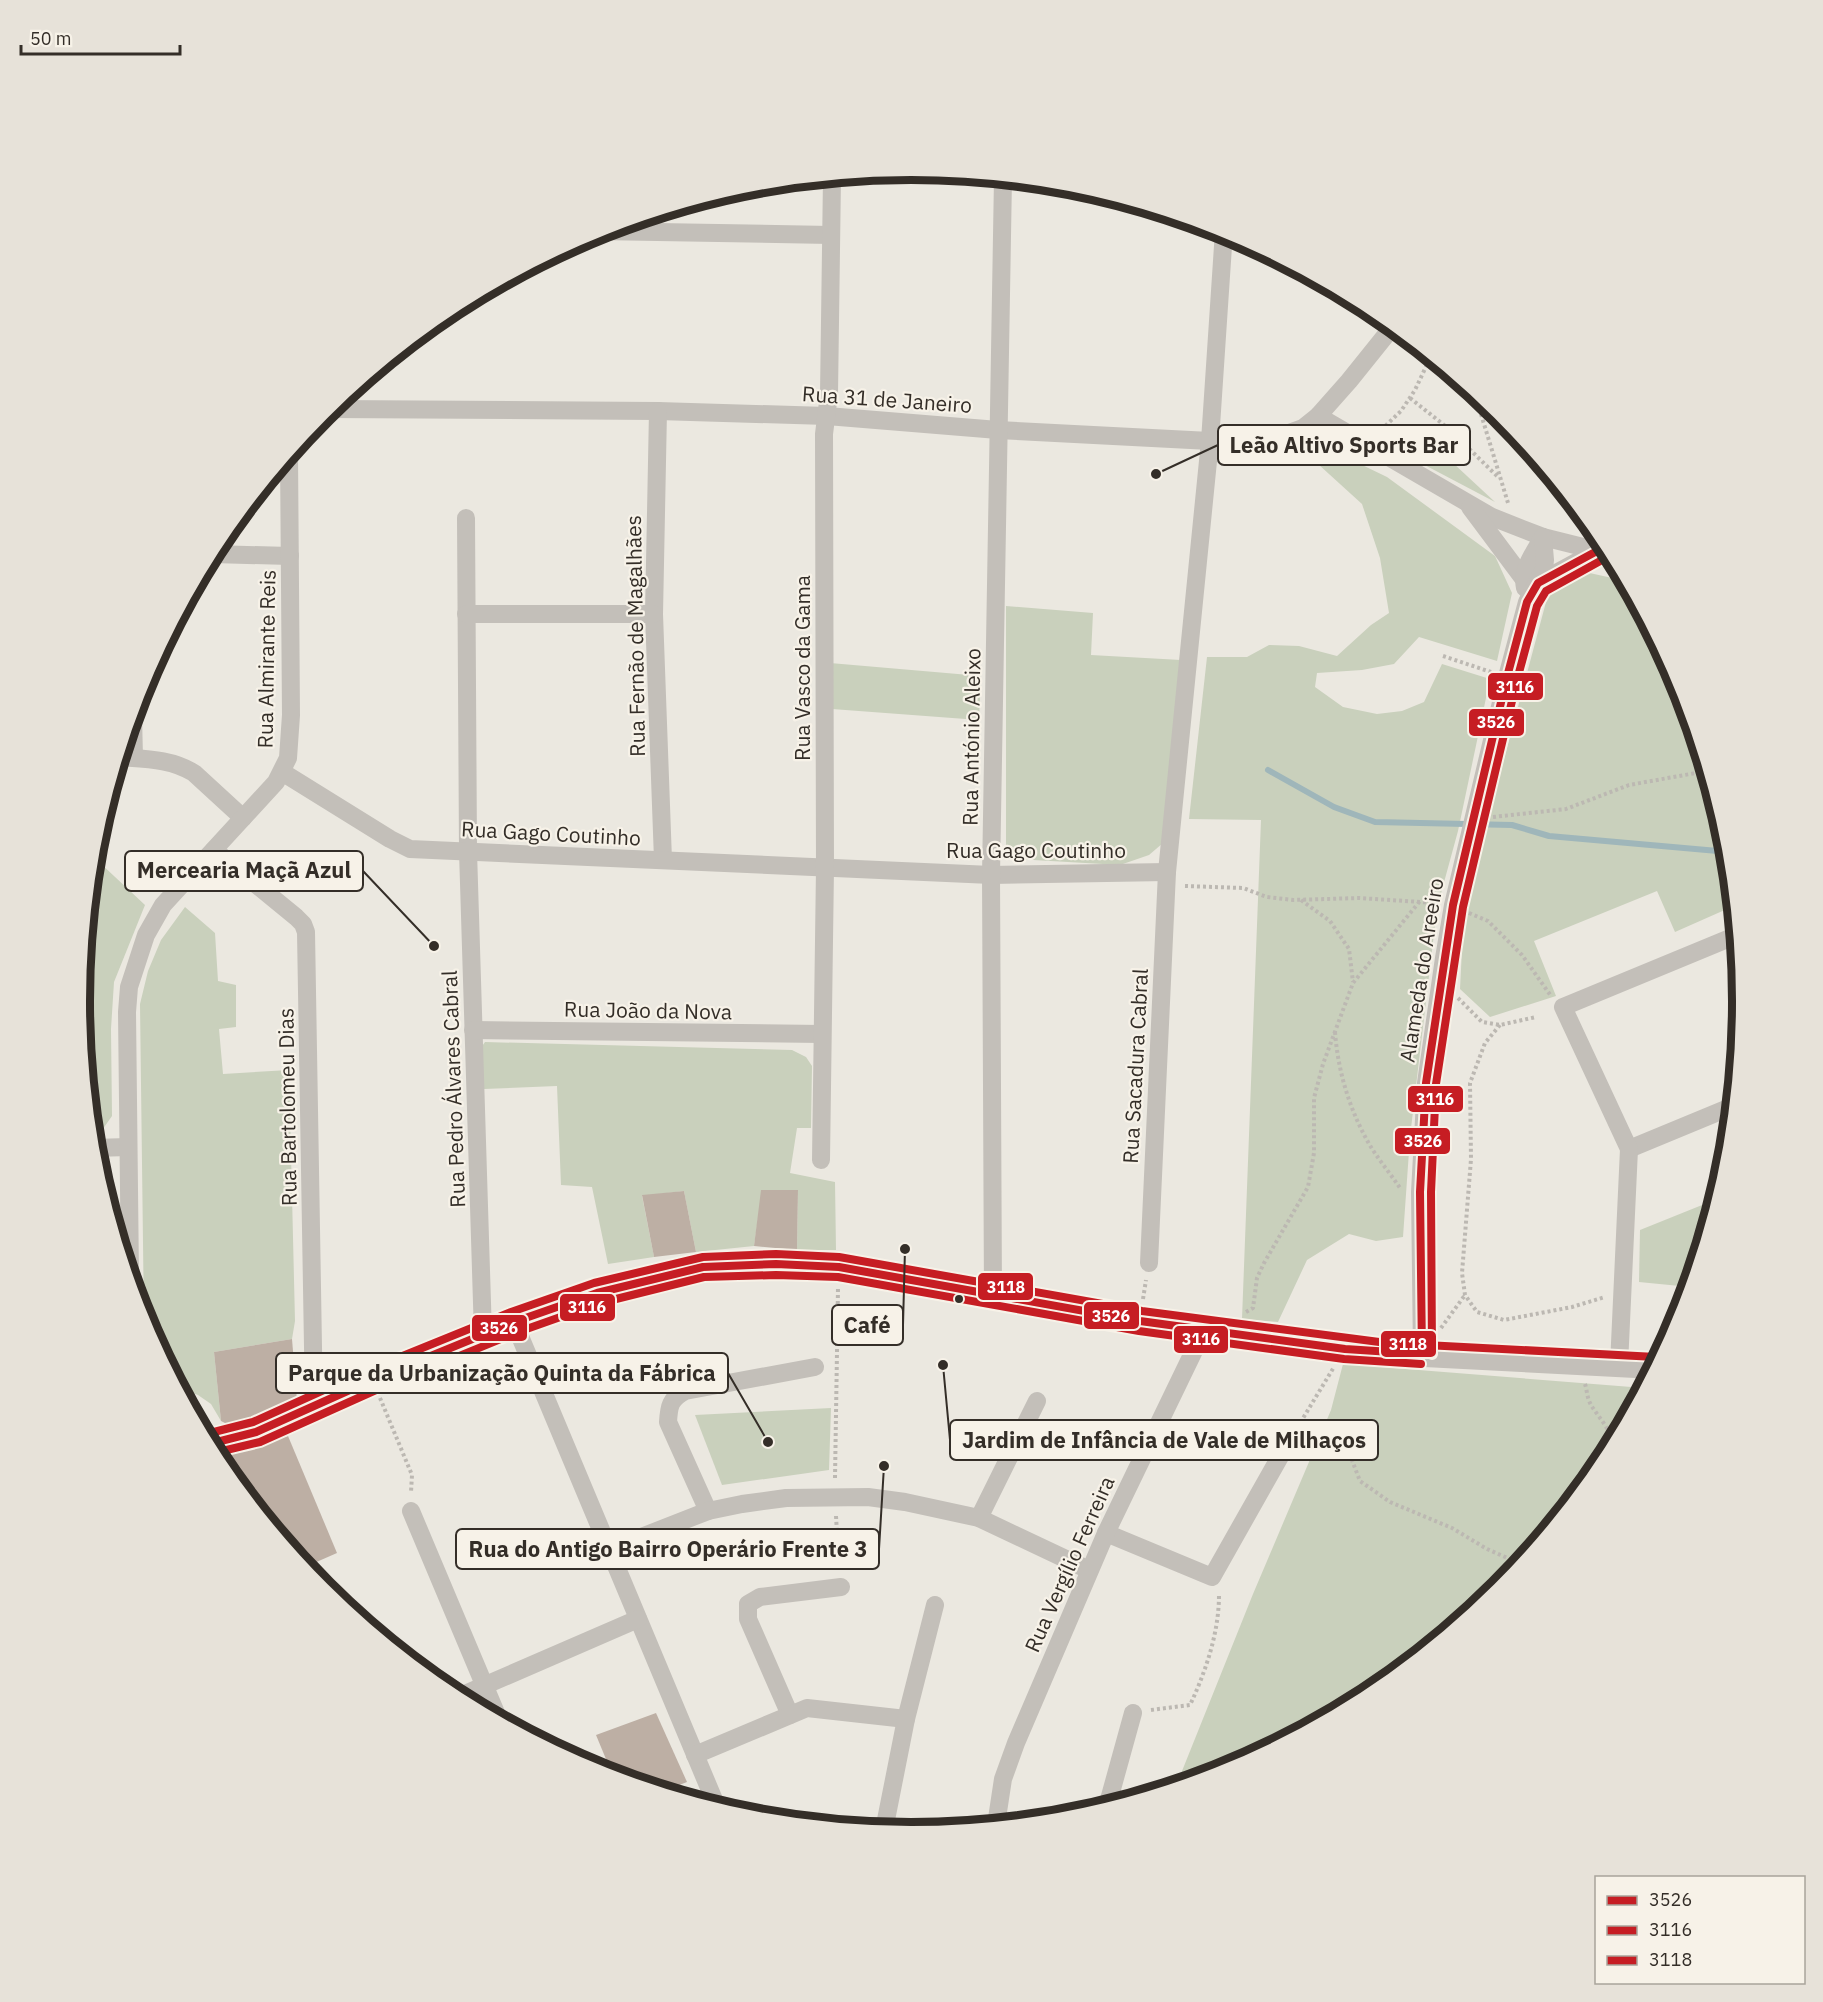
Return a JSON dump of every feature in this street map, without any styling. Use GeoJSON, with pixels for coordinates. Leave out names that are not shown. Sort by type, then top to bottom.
{"type":"FeatureCollection","features":[{"type":"Feature","properties":{"kind":"street","name":"Rua Vasco da Gama"},"geometry":{"type":"LineString","coordinates":[[821,1160],[825,868],[825,434],[829,394],[832,184]]}},
{"type":"Feature","properties":{"kind":"street","name":"Rua António Aleixo"},"geometry":{"type":"LineString","coordinates":[[993,1296],[992,875],[1003,185]]}},
{"type":"Feature","properties":{"kind":"street"},"geometry":{"type":"LineString","coordinates":[[625,231],[831,235]]}},
{"type":"Feature","properties":{"kind":"street"},"geometry":{"type":"LineString","coordinates":[[1167,880],[1210,441],[1223,241]]}},
{"type":"Feature","properties":{"kind":"street","name":"Rua 31 de Janeiro"},"geometry":{"type":"LineString","coordinates":[[343,409],[658,411],[827,416],[998,430],[1210,441],[1278,437],[1303,428],[1318,416],[1389,333]]}},
{"type":"Feature","properties":{"kind":"street","name":"Rua Fernão de Magalhães"},"geometry":{"type":"LineString","coordinates":[[658,411],[654,614],[663,860]]}},
{"type":"Feature","properties":{"kind":"street"},"geometry":{"type":"LineString","coordinates":[[1318,416],[1365,445],[1511,526],[1543,537],[1599,551]]}},
{"type":"Feature","properties":{"kind":"street","name":"Rua Almirante Reis"},"geometry":{"type":"LineString","coordinates":[[130,1251],[127,1012],[129,987],[135,965],[146,935],[163,905],[267,793],[288,758],[291,742],[289,465]]}},
{"type":"Feature","properties":{"kind":"street","name":"Alameda do Areeiro"},"geometry":{"type":"LineString","coordinates":[[1467,503],[1530,581]]}},
{"type":"Feature","properties":{"kind":"street","name":"Rua Pedro Álvares Cabral"},"geometry":{"type":"LineString","coordinates":[[466,518],[468,851],[483,1335]]}},
{"type":"Feature","properties":{"kind":"street","name":"Alameda do Areeiro"},"geometry":{"type":"LineString","coordinates":[[1422,1354],[1420,1192],[1426,1083],[1441,981],[1453,905],[1527,602],[1530,581],[1545,560],[1543,537]]}},
{"type":"Feature","properties":{"kind":"street"},"geometry":{"type":"LineString","coordinates":[[1530,581],[1600,553]]}},
{"type":"Feature","properties":{"kind":"street"},"geometry":{"type":"LineString","coordinates":[[222,554],[290,556]]}},
{"type":"Feature","properties":{"kind":"street"},"geometry":{"type":"LineString","coordinates":[[466,614],[654,614]]}},
{"type":"Feature","properties":{"kind":"street"},"geometry":{"type":"LineString","coordinates":[[127,758],[173,763],[184,767],[194,773],[243,818]]}},
{"type":"Feature","properties":{"kind":"street","name":"Rua Gago Coutinho"},"geometry":{"type":"LineString","coordinates":[[282,771],[403,846],[417,849],[992,875],[1167,880]]}},
{"type":"Feature","properties":{"kind":"street","name":"Rua Bartolomeu Dias"},"geometry":{"type":"LineString","coordinates":[[214,850],[296,916],[306,932],[314,1406]]}},
{"type":"Feature","properties":{"kind":"street","name":"Rua Sacadura Cabral"},"geometry":{"type":"LineString","coordinates":[[1149,1263],[1167,880]]}},
{"type":"Feature","properties":{"kind":"street"},"geometry":{"type":"LineString","coordinates":[[1619,1365],[1629,1149],[1563,1007],[1730,938]]}},
{"type":"Feature","properties":{"kind":"street","name":"Rua João da Nova"},"geometry":{"type":"LineString","coordinates":[[474,1030],[822,1034]]}},
{"type":"Feature","properties":{"kind":"street"},"geometry":{"type":"LineString","coordinates":[[1629,1149],[1726,1109]]}},
{"type":"Feature","properties":{"kind":"street"},"geometry":{"type":"LineString","coordinates":[[104,1148],[128,1147]]}},
{"type":"Feature","properties":{"kind":"street"},"geometry":{"type":"LineString","coordinates":[[218,1442],[256,1432],[372,1380],[514,1322],[597,1293],[703,1267],[776,1264],[839,1267],[1140,1321],[1345,1349],[1647,1367]]}},
{"type":"Feature","properties":{"kind":"street"},"geometry":{"type":"LineString","coordinates":[[514,1322],[713,1798]]}},
{"type":"Feature","properties":{"kind":"street","name":"Rua Vergílio Ferreira"},"geometry":{"type":"LineString","coordinates":[[997,1817],[1008,1764],[1089,1570],[1204,1330]]}},
{"type":"Feature","properties":{"kind":"street"},"geometry":{"type":"LineString","coordinates":[[708,1511],[668,1422],[669,1408],[675,1396],[685,1391],[816,1367]]}},
{"type":"Feature","properties":{"kind":"street"},"geometry":{"type":"LineString","coordinates":[[979,1518],[1037,1401]]}},
{"type":"Feature","properties":{"kind":"street"},"geometry":{"type":"LineString","coordinates":[[1106,1533],[1212,1577],[1282,1453]]}},
{"type":"Feature","properties":{"kind":"street"},"geometry":{"type":"LineString","coordinates":[[608,1550],[708,1511],[786,1498],[868,1497],[905,1502],[979,1518],[1089,1570]]}},
{"type":"Feature","properties":{"kind":"street"},"geometry":{"type":"LineString","coordinates":[[411,1511],[494,1708]]}},
{"type":"Feature","properties":{"kind":"street"},"geometry":{"type":"LineString","coordinates":[[790,1715],[748,1619],[748,1604],[760,1597],[841,1587]]}},
{"type":"Feature","properties":{"kind":"street"},"geometry":{"type":"LineString","coordinates":[[886,1822],[906,1719],[935,1605]]}},
{"type":"Feature","properties":{"kind":"street"},"geometry":{"type":"LineString","coordinates":[[469,1693],[638,1619]]}},
{"type":"Feature","properties":{"kind":"street"},"geometry":{"type":"LineString","coordinates":[[695,1755],[807,1708],[906,1719]]}},
{"type":"Feature","properties":{"kind":"street"},"geometry":{"type":"LineString","coordinates":[[1109,1798],[1133,1713]]}},
{"type":"Feature","properties":{"kind":"path"},"geometry":{"type":"LineString","coordinates":[[1365,445],[1401,411],[1428,362]]}},
{"type":"Feature","properties":{"kind":"path"},"geometry":{"type":"LineString","coordinates":[[1410,398],[1449,429],[1500,479]]}},
{"type":"Feature","properties":{"kind":"path"},"geometry":{"type":"LineString","coordinates":[[1479,407],[1510,512],[1511,526]]}},
{"type":"Feature","properties":{"kind":"path"},"geometry":{"type":"LineString","coordinates":[[1443,656],[1507,677]]}},
{"type":"Feature","properties":{"kind":"path"},"geometry":{"type":"LineString","coordinates":[[1474,815],[1498,818],[1566,809],[1629,785],[1700,772]]}},
{"type":"Feature","properties":{"kind":"path"},"geometry":{"type":"LineString","coordinates":[[1167,880],[1195,886],[1243,888],[1267,897],[1300,900],[1359,897],[1453,905],[1488,921],[1522,955],[1551,996],[1563,1007]]}},
{"type":"Feature","properties":{"kind":"path"},"geometry":{"type":"LineString","coordinates":[[1300,900],[1330,921],[1349,949],[1353,983]]}},
{"type":"Feature","properties":{"kind":"path"},"geometry":{"type":"LineString","coordinates":[[1238,1318],[1253,1308],[1257,1278],[1308,1187],[1314,1153],[1314,1098],[1335,1030],[1353,983],[1420,902]]}},
{"type":"Feature","properties":{"kind":"path"},"geometry":{"type":"LineString","coordinates":[[1441,981],[1482,1022],[1500,1025],[1536,1017]]}},
{"type":"Feature","properties":{"kind":"path"},"geometry":{"type":"LineString","coordinates":[[1500,1025],[1485,1043],[1470,1083],[1471,1159],[1462,1273],[1465,1295],[1477,1312],[1504,1320],[1572,1307],[1622,1292]]}},
{"type":"Feature","properties":{"kind":"path"},"geometry":{"type":"LineString","coordinates":[[1335,1030],[1337,1056],[1347,1095],[1369,1144],[1403,1192]]}},
{"type":"Feature","properties":{"kind":"path"},"geometry":{"type":"LineString","coordinates":[[1140,1321],[1149,1263]]}},
{"type":"Feature","properties":{"kind":"path"},"geometry":{"type":"LineString","coordinates":[[839,1267],[834,1496],[841,1587]]}},
{"type":"Feature","properties":{"kind":"path"},"geometry":{"type":"LineString","coordinates":[[1422,1354],[1465,1295]]}},
{"type":"Feature","properties":{"kind":"path"},"geometry":{"type":"LineString","coordinates":[[1282,1453],[1345,1349]]}},
{"type":"Feature","properties":{"kind":"path"},"geometry":{"type":"LineString","coordinates":[[372,1380],[412,1475]]}},
{"type":"Feature","properties":{"kind":"path"},"geometry":{"type":"LineString","coordinates":[[1585,1383],[1590,1402],[1605,1422],[1609,1435]]}},
{"type":"Feature","properties":{"kind":"path"},"geometry":{"type":"LineString","coordinates":[[1282,1453],[1340,1429],[1360,1481],[1390,1502],[1452,1528],[1487,1549],[1513,1560]]}},
{"type":"Feature","properties":{"kind":"path"},"geometry":{"type":"LineString","coordinates":[[1133,1713],[1190,1705],[1208,1661],[1219,1615],[1219,1588],[1212,1577]]}},
{"type":"Feature","properties":{"kind":"green space"},"geometry":{"type":"Polygon","coordinates":[[[1411,424],[1495,502],[1381,442],[1411,424]]]}},
{"type":"Feature","properties":{"kind":"green space"},"geometry":{"type":"Polygon","coordinates":[[[1329,449],[1387,477],[1495,556],[1512,593],[1497,661],[1419,637],[1394,664],[1362,670],[1317,673],[1315,687],[1343,707],[1377,714],[1402,711],[1424,702],[1442,664],[1490,679],[1458,831],[1437,908],[1410,1137],[1403,1237],[1376,1241],[1349,1234],[1307,1260],[1278,1322],[1242,1319],[1261,820],[1189,819],[1207,657],[1247,657],[1269,645],[1299,646],[1337,656],[1371,625],[1389,613],[1380,558],[1362,504],[1318,464],[1329,449]]]}},
{"type":"Feature","properties":{"kind":"green space"},"geometry":{"type":"Polygon","coordinates":[[[1585,572],[1616,579],[1623,590],[1670,687],[1689,737],[1705,788],[1717,841],[1728,910],[1675,932],[1657,891],[1534,941],[1556,996],[1490,1017],[1460,989],[1464,909],[1546,602],[1554,586],[1585,572]]]}},
{"type":"Feature","properties":{"kind":"green space"},"geometry":{"type":"Polygon","coordinates":[[[1006,606],[1093,613],[1091,655],[1181,660],[1163,843],[1149,855],[1120,865],[1016,859],[1006,848],[1006,606]]]}},
{"type":"Feature","properties":{"kind":"green space"},"geometry":{"type":"Polygon","coordinates":[[[830,663],[981,676],[979,720],[832,709],[830,663]]]}},
{"type":"Feature","properties":{"kind":"green space"},"geometry":{"type":"Polygon","coordinates":[[[102,865],[145,905],[114,982],[111,1029],[112,1116],[101,1132],[92,1055],[90,1001],[92,947],[102,865]]]}},
{"type":"Feature","properties":{"kind":"green space"},"geometry":{"type":"Polygon","coordinates":[[[185,907],[215,933],[218,981],[236,985],[236,1027],[219,1029],[223,1074],[289,1070],[295,1321],[292,1339],[214,1352],[221,1421],[211,1404],[190,1392],[144,1290],[140,1004],[148,971],[161,940],[185,907]]]}},
{"type":"Feature","properties":{"kind":"green space"},"geometry":{"type":"Polygon","coordinates":[[[485,1042],[792,1050],[806,1057],[812,1066],[811,1128],[797,1128],[790,1173],[835,1182],[836,1250],[797,1250],[798,1190],[762,1190],[754,1246],[696,1252],[684,1191],[642,1196],[654,1257],[608,1264],[592,1187],[561,1185],[557,1086],[484,1089],[480,1049],[485,1042]]]}},
{"type":"Feature","properties":{"kind":"green space"},"geometry":{"type":"Polygon","coordinates":[[[1708,1203],[1681,1286],[1639,1282],[1640,1230],[1708,1203]]]}},
{"type":"Feature","properties":{"kind":"green space"},"geometry":{"type":"Polygon","coordinates":[[[1343,1364],[1636,1387],[1595,1457],[1563,1501],[1529,1543],[1453,1619],[1412,1653],[1368,1684],[1322,1712],[1275,1738],[1179,1778],[1253,1594],[1331,1410],[1343,1364]]]}},
{"type":"Feature","properties":{"kind":"green space"},"geometry":{"type":"Polygon","coordinates":[[[831,1408],[829,1470],[722,1485],[695,1415],[831,1408]]]}},
{"type":"Feature","properties":{"kind":"building"},"geometry":{"type":"Polygon","coordinates":[[[761,1190],[798,1190],[797,1250],[754,1246],[761,1190]]]}},
{"type":"Feature","properties":{"kind":"building"},"geometry":{"type":"Polygon","coordinates":[[[684,1191],[696,1252],[654,1257],[642,1195],[684,1191]]]}},
{"type":"Feature","properties":{"kind":"building"},"geometry":{"type":"Polygon","coordinates":[[[292,1339],[297,1400],[235,1428],[221,1421],[214,1352],[292,1339]]]}},
{"type":"Feature","properties":{"kind":"building"},"geometry":{"type":"Polygon","coordinates":[[[288,1436],[337,1553],[313,1563],[260,1501],[226,1454],[288,1436]]]}},
{"type":"Feature","properties":{"kind":"building"},"geometry":{"type":"Polygon","coordinates":[[[656,1713],[687,1782],[674,1787],[608,1764],[596,1735],[656,1713]]]}},
{"type":"Feature","properties":{"kind":"waterway"},"geometry":{"type":"LineString","coordinates":[[1268,770],[1334,807],[1375,822],[1512,825],[1549,836],[1719,851]]}},
{"type":"Feature","properties":{"kind":"transit line","name":"3526"},"geometry":{"type":"LineString","coordinates":[[1422,1354],[1420,1192],[1426,1083],[1453,905],[1527,602],[1538,583],[1597,551]]}},
{"type":"Feature","properties":{"kind":"transit line","name":"3116"},"geometry":{"type":"LineString","coordinates":[[1432,1354],[1431,1192],[1436,1084],[1463,907],[1537,606],[1546,591],[1602,560]]}},
{"type":"Feature","properties":{"kind":"transit line","name":"3118"},"geometry":{"type":"LineString","coordinates":[[213,1432],[253,1422],[368,1370],[511,1312],[594,1283],[703,1257],[776,1254],[839,1257],[1142,1311],[1387,1343],[1651,1357]]}},
{"type":"Feature","properties":{"kind":"transit line","name":"3526"},"geometry":{"type":"LineString","coordinates":[[218,1442],[256,1432],[372,1380],[514,1322],[597,1293],[703,1267],[776,1264],[839,1267],[1140,1321],[1345,1349],[1422,1354]]}},
{"type":"Feature","properties":{"kind":"transit line","name":"3116"},"geometry":{"type":"LineString","coordinates":[[224,1451],[260,1442],[376,1390],[518,1332],[600,1303],[704,1277],[776,1275],[838,1277],[1139,1331],[1344,1359],[1421,1364]]}},
{"type":"Feature","properties":{"kind":"place","name":"Leão Altivo Sports Bar"},"geometry":{"type":"Point","coordinates":[1156,474]}},
{"type":"Feature","properties":{"kind":"place","name":"Mercearia Maçã Azul"},"geometry":{"type":"Point","coordinates":[434,946]}},
{"type":"Feature","properties":{"kind":"place","name":"Café"},"geometry":{"type":"Point","coordinates":[905,1249]}},
{"type":"Feature","properties":{"kind":"place","name":"Jardim de Infância de Vale de Milhaços"},"geometry":{"type":"Point","coordinates":[943,1365]}},
{"type":"Feature","properties":{"kind":"place","name":"Parque da Urbanização Quinta da Fábrica"},"geometry":{"type":"Point","coordinates":[768,1442]}},
{"type":"Feature","properties":{"kind":"place","name":"Rua do Antigo Bairro Operário Frente 3"},"geometry":{"type":"Point","coordinates":[884,1466]}}]}
